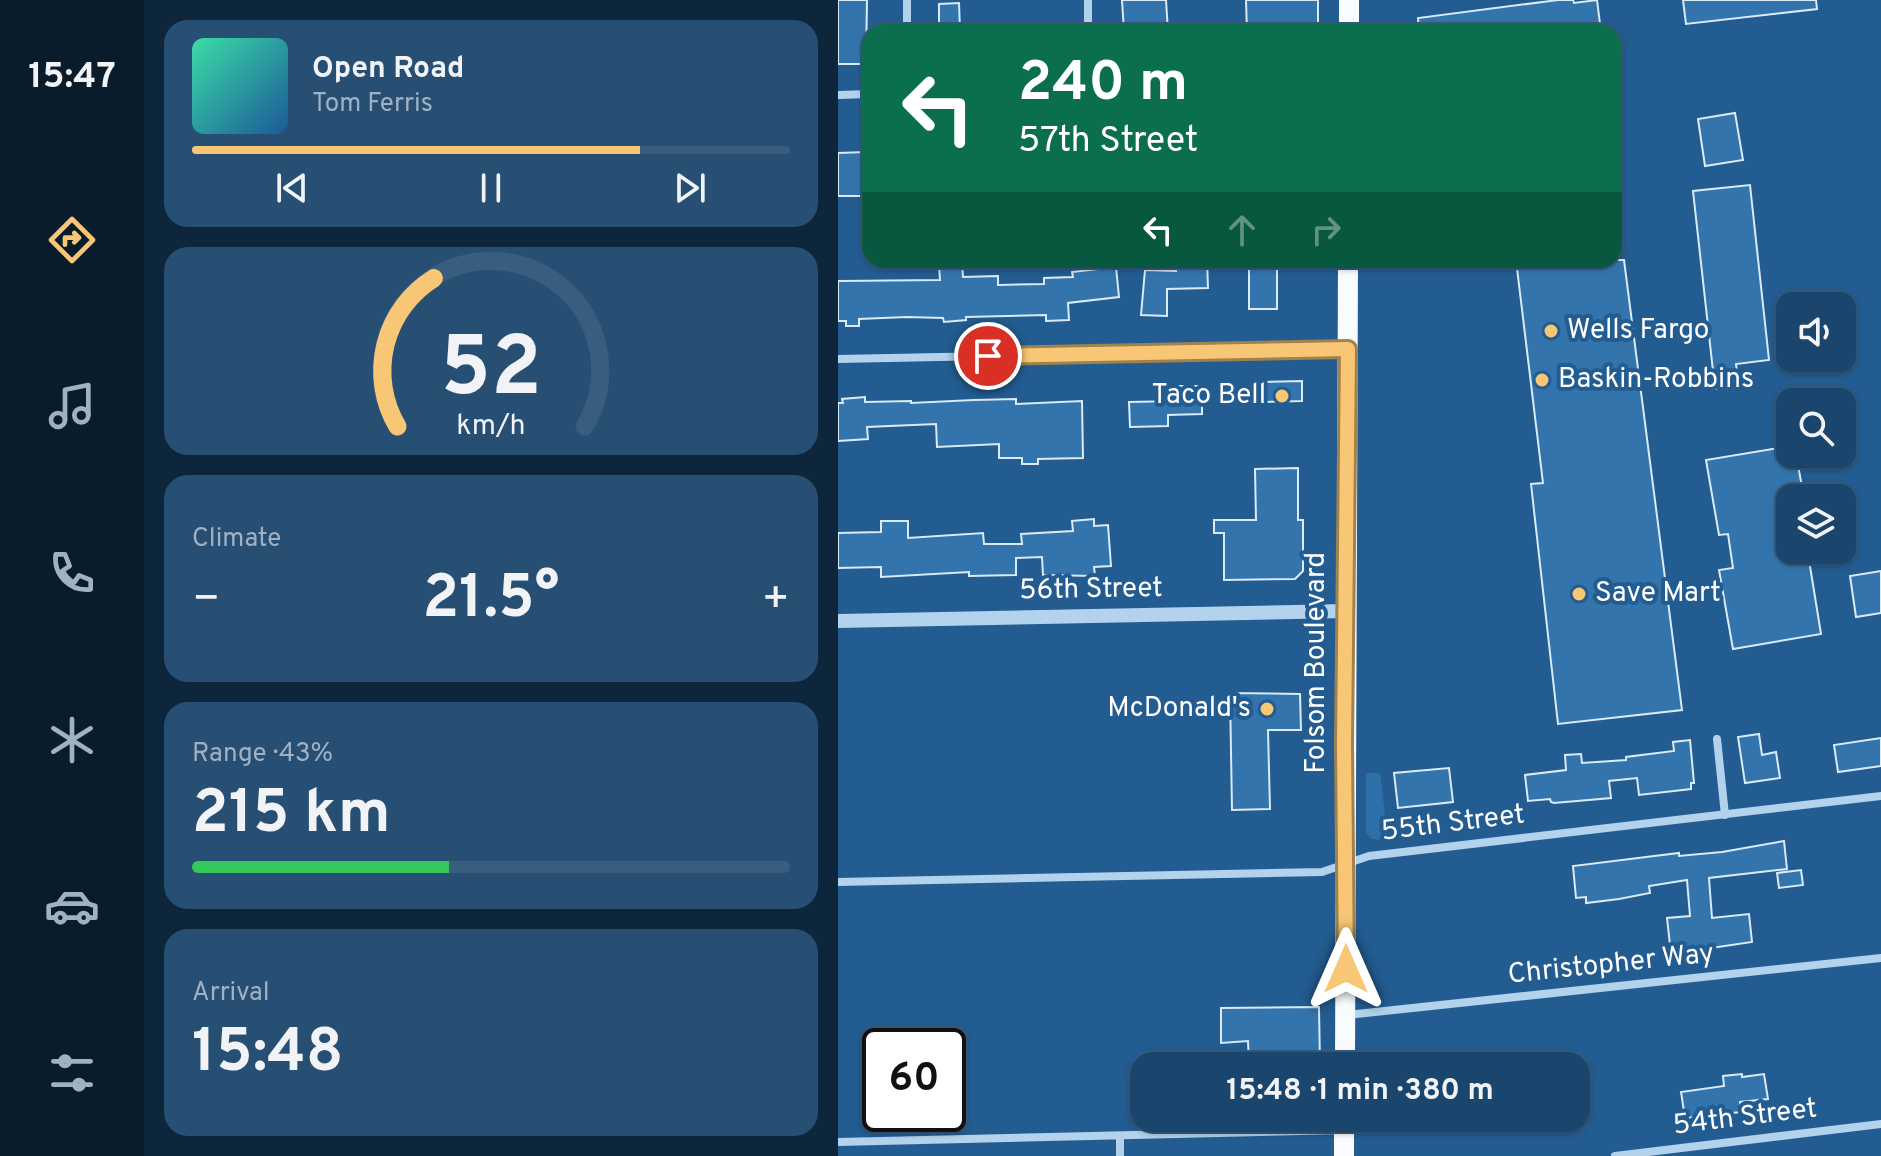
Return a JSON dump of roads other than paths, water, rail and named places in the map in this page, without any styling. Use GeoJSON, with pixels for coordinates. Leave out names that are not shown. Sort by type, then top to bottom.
{"type":"FeatureCollection","features":[{"type":"Feature","properties":{"kind":"main road"},"geometry":{"type":"LineString","coordinates":[[1349,0],[1349,24]]}},
{"type":"Feature","properties":{"kind":"main road","name":"Folsom Boulevard"},"geometry":{"type":"LineString","coordinates":[[1345,1052],[1348,268]]}},
{"type":"Feature","properties":{"kind":"main road"},"geometry":{"type":"LineString","coordinates":[[1344,1132],[1344,1156]]}},
{"type":"Feature","properties":{"kind":"street"},"geometry":{"type":"LineString","coordinates":[[907,0],[907,24]]}},
{"type":"Feature","properties":{"kind":"street"},"geometry":{"type":"LineString","coordinates":[[1088,0],[1088,24]]}},
{"type":"Feature","properties":{"kind":"street"},"geometry":{"type":"LineString","coordinates":[[838,95],[862,94]]}},
{"type":"Feature","properties":{"kind":"street"},"geometry":{"type":"LineString","coordinates":[[838,359],[1348,349]]}},
{"type":"Feature","properties":{"kind":"street","name":"56th Street"},"geometry":{"type":"LineString","coordinates":[[838,621],[1345,611]]}},
{"type":"Feature","properties":{"kind":"street"},"geometry":{"type":"LineString","coordinates":[[1717,739],[1725,815]]}},
{"type":"Feature","properties":{"kind":"street","name":"55th Street"},"geometry":{"type":"LineString","coordinates":[[838,882],[1322,872],[1369,856],[1881,796]]}},
{"type":"Feature","properties":{"kind":"street","name":"Christopher Way"},"geometry":{"type":"LineString","coordinates":[[1346,1015],[1881,958]]}},
{"type":"Feature","properties":{"kind":"street","name":"54th Street"},"geometry":{"type":"LineString","coordinates":[[1615,1156],[1881,1124]]}},
{"type":"Feature","properties":{"kind":"street"},"geometry":{"type":"LineString","coordinates":[[838,1142],[1195,1132]]}},
{"type":"Feature","properties":{"kind":"street"},"geometry":{"type":"LineString","coordinates":[[1120,1136],[1120,1156]]}},
{"type":"Feature","properties":{"kind":"place","name":"Wells Fargo"},"geometry":{"type":"Point","coordinates":[1551,331]}},
{"type":"Feature","properties":{"kind":"place","name":"Baskin-Robbins"},"geometry":{"type":"Point","coordinates":[1542,380]}},
{"type":"Feature","properties":{"kind":"place","name":"Taco Bell"},"geometry":{"type":"Point","coordinates":[1282,396]}},
{"type":"Feature","properties":{"kind":"place","name":"Save Mart"},"geometry":{"type":"Point","coordinates":[1579,594]}},
{"type":"Feature","properties":{"kind":"place","name":"McDonald's"},"geometry":{"type":"Point","coordinates":[1267,709]}}]}
